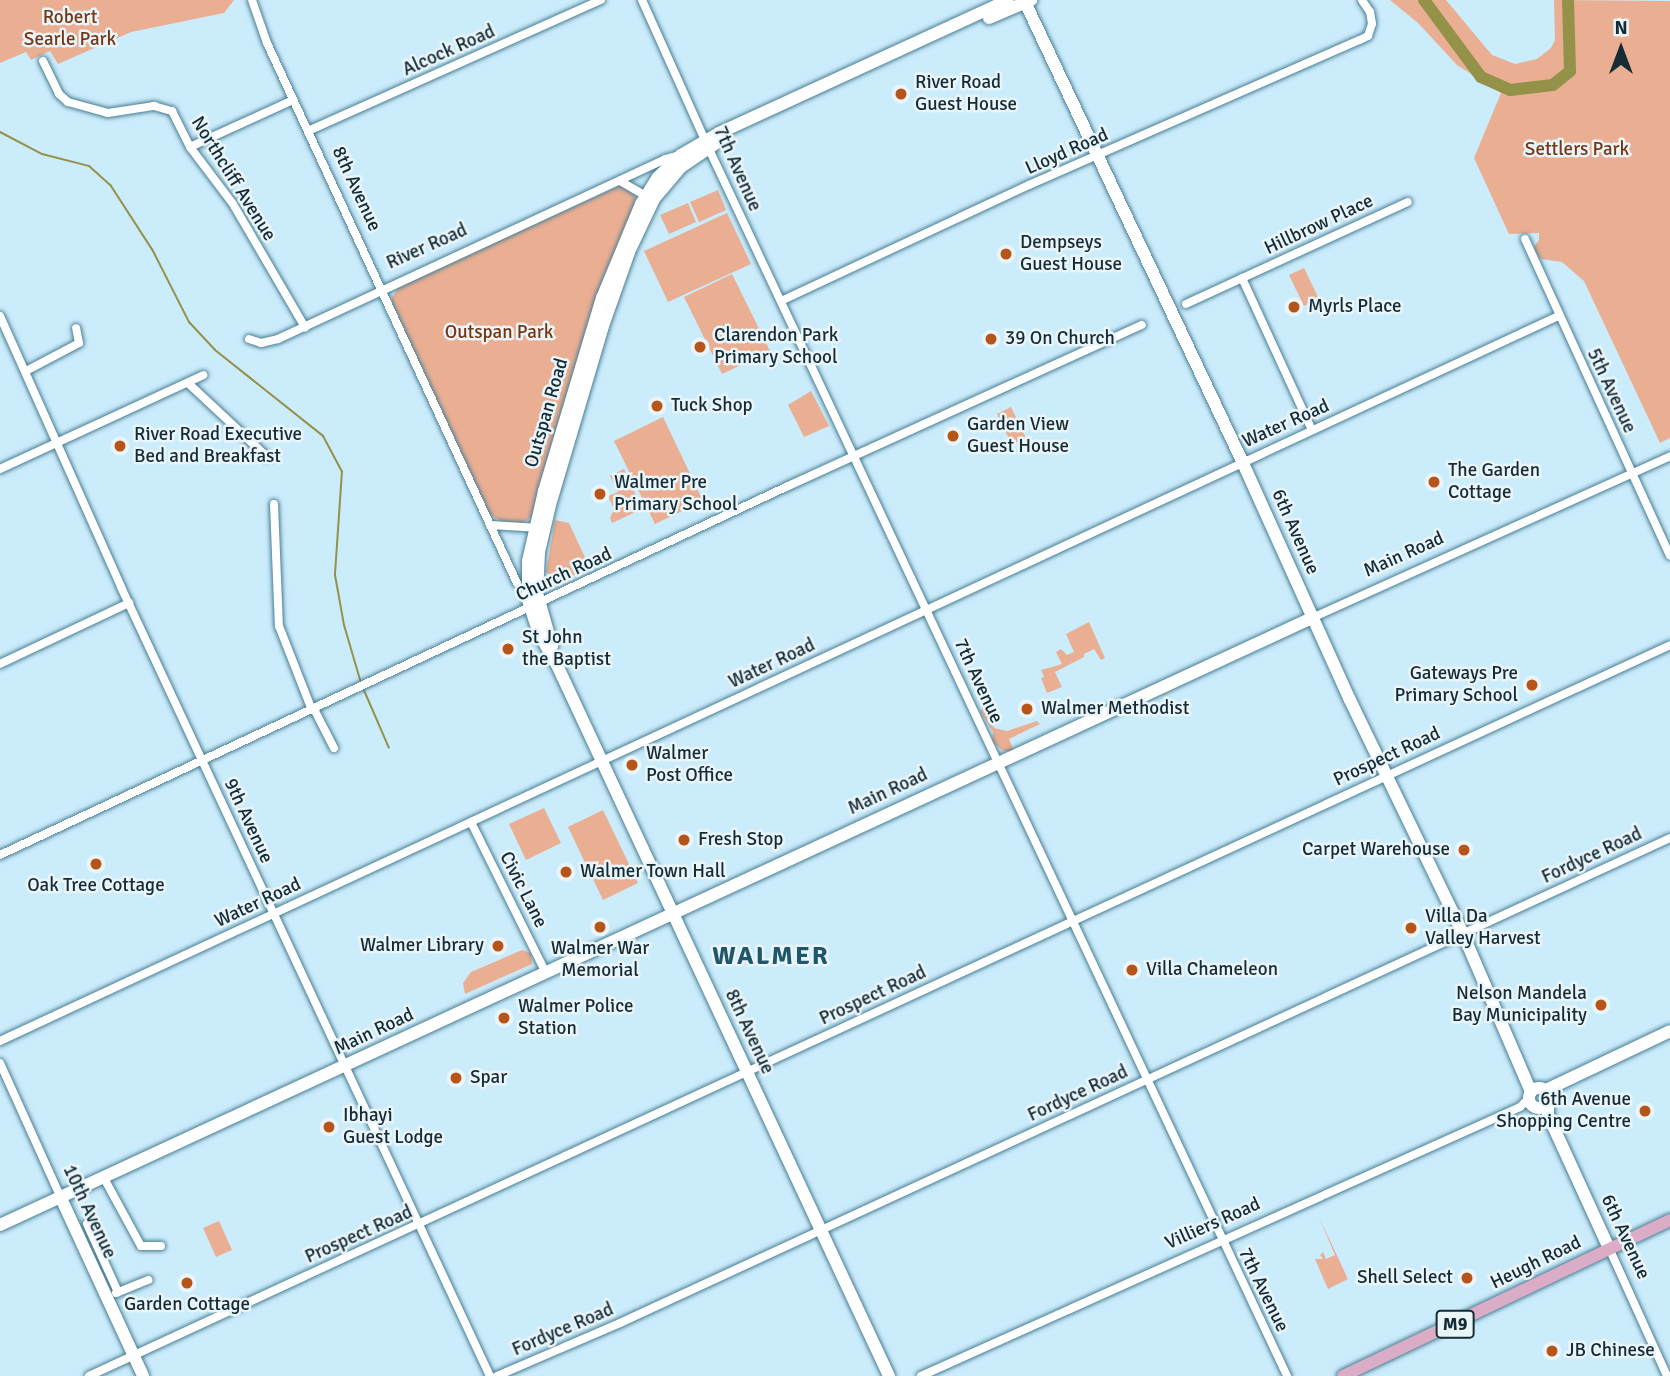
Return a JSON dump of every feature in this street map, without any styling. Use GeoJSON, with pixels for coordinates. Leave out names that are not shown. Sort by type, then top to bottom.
{"type":"FeatureCollection","features":[{"type":"Feature","properties":{"kind":"main road","name":"Heugh Road"},"geometry":{"type":"LineString","coordinates":[[1343,1376],[1670,1220]]}},
{"type":"Feature","properties":{"kind":"street","name":"8th Avenue"},"geometry":{"type":"LineString","coordinates":[[252,0],[252,9],[293,100],[517,583]]}},
{"type":"Feature","properties":{"kind":"street","name":"Alcock Road"},"geometry":{"type":"LineString","coordinates":[[308,131],[601,0]]}},
{"type":"Feature","properties":{"kind":"street","name":"7th Avenue"},"geometry":{"type":"LineString","coordinates":[[642,0],[1287,1376]]}},
{"type":"Feature","properties":{"kind":"street"},"geometry":{"type":"LineString","coordinates":[[898,55],[1007,0]]}},
{"type":"Feature","properties":{"kind":"street","name":"Lloyd Road"},"geometry":{"type":"LineString","coordinates":[[781,301],[1096,156],[1368,36],[1372,20],[1363,0]]}},
{"type":"Feature","properties":{"kind":"street"},"geometry":{"type":"LineString","coordinates":[[708,143],[898,55],[1027,1]]}},
{"type":"Feature","properties":{"kind":"street","name":"6th Avenue"},"geometry":{"type":"LineString","coordinates":[[1027,1],[1096,156],[1242,461],[1312,618],[1463,934],[1667,1376]]}},
{"type":"Feature","properties":{"kind":"street","name":"Northcliff Avenue"},"geometry":{"type":"LineString","coordinates":[[43,61],[59,94],[65,100],[113,113],[165,107],[173,113],[190,147],[233,204],[305,327]]}},
{"type":"Feature","properties":{"kind":"street"},"geometry":{"type":"LineString","coordinates":[[190,147],[293,100]]}},
{"type":"Feature","properties":{"kind":"street","name":"Outspan Road"},"geometry":{"type":"LineString","coordinates":[[535,606],[527,573],[596,315],[618,256],[658,177],[681,155],[708,143]]}},
{"type":"Feature","properties":{"kind":"street","name":"Outspan Road"},"geometry":{"type":"LineString","coordinates":[[650,197],[708,143]]}},
{"type":"Feature","properties":{"kind":"street","name":"River Road"},"geometry":{"type":"LineString","coordinates":[[250,339],[266,343],[305,327],[669,157],[681,155]]}},
{"type":"Feature","properties":{"kind":"street"},"geometry":{"type":"LineString","coordinates":[[620,181],[650,197]]}},
{"type":"Feature","properties":{"kind":"street","name":"Hillbrow Place"},"geometry":{"type":"LineString","coordinates":[[1186,303],[1408,202]]}},
{"type":"Feature","properties":{"kind":"street","name":"5th Avenue"},"geometry":{"type":"LineString","coordinates":[[1525,239],[1558,316],[1670,555]]}},
{"type":"Feature","properties":{"kind":"street"},"geometry":{"type":"LineString","coordinates":[[1242,278],[1312,430]]}},
{"type":"Feature","properties":{"kind":"street"},"geometry":{"type":"LineString","coordinates":[[388,301],[399,281]]}},
{"type":"Feature","properties":{"kind":"street","name":"9th Avenue"},"geometry":{"type":"LineString","coordinates":[[0,316],[129,603],[490,1376]]}},
{"type":"Feature","properties":{"kind":"street","name":"Water Road"},"geometry":{"type":"LineString","coordinates":[[0,1041],[1558,316]]}},
{"type":"Feature","properties":{"kind":"street","name":"Church Road"},"geometry":{"type":"LineString","coordinates":[[0,855],[1142,325]]}},
{"type":"Feature","properties":{"kind":"street"},"geometry":{"type":"LineString","coordinates":[[26,371],[79,342],[76,328]]}},
{"type":"Feature","properties":{"kind":"street"},"geometry":{"type":"LineString","coordinates":[[0,469],[203,375]]}},
{"type":"Feature","properties":{"kind":"street"},"geometry":{"type":"LineString","coordinates":[[188,383],[267,457]]}},
{"type":"Feature","properties":{"kind":"street","name":"Main Road"},"geometry":{"type":"LineString","coordinates":[[0,1227],[673,912],[1670,456]]}},
{"type":"Feature","properties":{"kind":"street"},"geometry":{"type":"LineString","coordinates":[[274,504],[279,626],[313,709],[334,748]]}},
{"type":"Feature","properties":{"kind":"street"},"geometry":{"type":"LineString","coordinates":[[491,526],[539,528]]}},
{"type":"Feature","properties":{"kind":"street"},"geometry":{"type":"LineString","coordinates":[[0,664],[129,603]]}},
{"type":"Feature","properties":{"kind":"street","name":"8th Avenue"},"geometry":{"type":"LineString","coordinates":[[535,606],[557,665],[889,1376]]}},
{"type":"Feature","properties":{"kind":"street","name":"Prospect Road"},"geometry":{"type":"LineString","coordinates":[[89,1376],[1670,645]]}},
{"type":"Feature","properties":{"kind":"street","name":"Civic Lane"},"geometry":{"type":"LineString","coordinates":[[471,822],[546,973]]}},
{"type":"Feature","properties":{"kind":"street","name":"Fordyce Road"},"geometry":{"type":"LineString","coordinates":[[497,1376],[543,1359],[1670,838]]}},
{"type":"Feature","properties":{"kind":"street","name":"Villiers Road"},"geometry":{"type":"LineString","coordinates":[[1537,1099],[1670,1031]]}},
{"type":"Feature","properties":{"kind":"street","name":"Villiers Road"},"geometry":{"type":"LineString","coordinates":[[921,1376],[1670,1040]]}},
{"type":"Feature","properties":{"kind":"street","name":"10th Avenue"},"geometry":{"type":"LineString","coordinates":[[0,1063],[61,1199],[112,1295],[143,1376]]}},
{"type":"Feature","properties":{"kind":"street","name":"Main Road"},"geometry":{"type":"LineString","coordinates":[[61,1199],[125,1169]]}},
{"type":"Feature","properties":{"kind":"street"},"geometry":{"type":"LineString","coordinates":[[105,1180],[141,1247],[161,1246]]}},
{"type":"Feature","properties":{"kind":"street"},"geometry":{"type":"LineString","coordinates":[[87,1224],[112,1295],[148,1280]]}},
{"type":"Feature","properties":{"kind":"green space","name":"Robert Searle Park"},"geometry":{"type":"Polygon","coordinates":[[[0,0],[234,0],[224,13],[131,32],[58,64],[50,51],[31,60],[26,52],[0,63],[0,0]]]}},
{"type":"Feature","properties":{"kind":"green space","name":"Settlers Park"},"geometry":{"type":"Polygon","coordinates":[[[1390,0],[1446,0],[1492,55],[1515,64],[1537,59],[1551,48],[1555,40],[1554,0],[1670,1],[1670,438],[1660,443],[1584,281],[1562,262],[1541,259],[1533,248],[1539,240],[1539,233],[1509,234],[1474,158],[1501,93],[1457,65],[1418,23],[1390,0]]]}},
{"type":"Feature","properties":{"kind":"green space","name":"Outspan Park"},"geometry":{"type":"Polygon","coordinates":[[[621,185],[634,193],[636,203],[593,310],[532,517],[522,523],[502,522],[488,513],[392,303],[392,297],[400,286],[621,185]]]}},
{"type":"Feature","properties":{"kind":"green space"},"geometry":{"type":"Polygon","coordinates":[[[718,190],[726,210],[699,222],[690,202],[718,190]]]}},
{"type":"Feature","properties":{"kind":"green space"},"geometry":{"type":"Polygon","coordinates":[[[688,203],[696,222],[669,234],[660,215],[688,203]]]}},
{"type":"Feature","properties":{"kind":"green space"},"geometry":{"type":"Polygon","coordinates":[[[727,213],[751,264],[668,302],[644,251],[727,213]]]}},
{"type":"Feature","properties":{"kind":"green space"},"geometry":{"type":"Polygon","coordinates":[[[1304,268],[1319,299],[1304,306],[1289,275],[1304,268]]]}},
{"type":"Feature","properties":{"kind":"green space"},"geometry":{"type":"Polygon","coordinates":[[[732,274],[770,351],[722,374],[684,297],[732,274]]]}},
{"type":"Feature","properties":{"kind":"green space"},"geometry":{"type":"Polygon","coordinates":[[[811,391],[829,426],[804,437],[788,405],[811,391]]]}},
{"type":"Feature","properties":{"kind":"green space"},"geometry":{"type":"Polygon","coordinates":[[[1011,407],[1026,438],[1012,445],[997,414],[1011,407]]]}},
{"type":"Feature","properties":{"kind":"green space"},"geometry":{"type":"Polygon","coordinates":[[[663,417],[703,501],[655,524],[614,441],[663,417]]]}},
{"type":"Feature","properties":{"kind":"green space"},"geometry":{"type":"Polygon","coordinates":[[[624,469],[642,509],[612,523],[610,518],[614,509],[608,496],[618,492],[610,476],[624,469]]]}},
{"type":"Feature","properties":{"kind":"green space"},"geometry":{"type":"Polygon","coordinates":[[[555,520],[569,523],[590,568],[559,582],[546,572],[555,520]]]}},
{"type":"Feature","properties":{"kind":"green space"},"geometry":{"type":"Polygon","coordinates":[[[1089,622],[1105,658],[1101,660],[1094,649],[1084,654],[1084,657],[1055,672],[1062,687],[1047,693],[1041,670],[1062,664],[1056,652],[1061,649],[1067,655],[1074,652],[1066,634],[1089,622]]]}},
{"type":"Feature","properties":{"kind":"green space"},"geometry":{"type":"Polygon","coordinates":[[[984,708],[989,710],[994,728],[1007,731],[1037,721],[1040,724],[1009,739],[1014,751],[1003,751],[992,741],[993,732],[980,711],[984,708]]]}},
{"type":"Feature","properties":{"kind":"green space"},"geometry":{"type":"Polygon","coordinates":[[[544,808],[561,843],[526,860],[509,824],[544,808]]]}},
{"type":"Feature","properties":{"kind":"green space"},"geometry":{"type":"Polygon","coordinates":[[[603,810],[638,883],[603,900],[568,827],[603,810]]]}},
{"type":"Feature","properties":{"kind":"green space"},"geometry":{"type":"Polygon","coordinates":[[[522,950],[531,953],[532,964],[465,994],[463,983],[471,972],[522,950]]]}},
{"type":"Feature","properties":{"kind":"green space"},"geometry":{"type":"Polygon","coordinates":[[[1318,1215],[1348,1279],[1328,1289],[1315,1259],[1323,1259],[1320,1255],[1323,1252],[1326,1259],[1335,1255],[1318,1215]]]}},
{"type":"Feature","properties":{"kind":"green space"},"geometry":{"type":"Polygon","coordinates":[[[219,1221],[232,1250],[216,1257],[203,1228],[219,1221]]]}},
{"type":"Feature","properties":{"kind":"waterway"},"geometry":{"type":"LineString","coordinates":[[1424,0],[1481,77],[1510,90],[1553,85],[1570,71],[1568,0]]}},
{"type":"Feature","properties":{"kind":"waterway"},"geometry":{"type":"LineString","coordinates":[[0,132],[42,154],[89,166],[111,186],[153,251],[189,322],[215,350],[323,436],[342,471],[335,575],[344,625],[361,683]]}},
{"type":"Feature","properties":{"kind":"waterway"},"geometry":{"type":"LineString","coordinates":[[363,688],[389,748]]}},
{"type":"Feature","properties":{"kind":"place","name":"River Road Guest House"},"geometry":{"type":"Point","coordinates":[901,94]}},
{"type":"Feature","properties":{"kind":"place","name":"Dempseys Guest House"},"geometry":{"type":"Point","coordinates":[1006,254]}},
{"type":"Feature","properties":{"kind":"place","name":"Myrls Place"},"geometry":{"type":"Point","coordinates":[1294,307]}},
{"type":"Feature","properties":{"kind":"place","name":"39 On Church"},"geometry":{"type":"Point","coordinates":[991,339]}},
{"type":"Feature","properties":{"kind":"place","name":"Clarendon Park Primary School"},"geometry":{"type":"Point","coordinates":[700,347]}},
{"type":"Feature","properties":{"kind":"place","name":"Tuck Shop"},"geometry":{"type":"Point","coordinates":[657,406]}},
{"type":"Feature","properties":{"kind":"place","name":"Garden View Guest House"},"geometry":{"type":"Point","coordinates":[953,436]}},
{"type":"Feature","properties":{"kind":"place","name":"River Road Executive Bed and Breakfast"},"geometry":{"type":"Point","coordinates":[120,446]}},
{"type":"Feature","properties":{"kind":"place","name":"The Garden Cottage"},"geometry":{"type":"Point","coordinates":[1434,482]}},
{"type":"Feature","properties":{"kind":"place","name":"Walmer Pre Primary School"},"geometry":{"type":"Point","coordinates":[600,494]}},
{"type":"Feature","properties":{"kind":"place","name":"St John the Baptist"},"geometry":{"type":"Point","coordinates":[508,649]}},
{"type":"Feature","properties":{"kind":"place","name":"Gateways Pre Primary School"},"geometry":{"type":"Point","coordinates":[1532,685]}},
{"type":"Feature","properties":{"kind":"place","name":"Walmer Methodist"},"geometry":{"type":"Point","coordinates":[1027,709]}},
{"type":"Feature","properties":{"kind":"place","name":"Walmer Post Office"},"geometry":{"type":"Point","coordinates":[632,765]}},
{"type":"Feature","properties":{"kind":"place","name":"Fresh Stop"},"geometry":{"type":"Point","coordinates":[684,840]}},
{"type":"Feature","properties":{"kind":"place","name":"Carpet Warehouse"},"geometry":{"type":"Point","coordinates":[1464,850]}},
{"type":"Feature","properties":{"kind":"place","name":"Oak Tree Cottage"},"geometry":{"type":"Point","coordinates":[96,864]}},
{"type":"Feature","properties":{"kind":"place","name":"Walmer Town Hall"},"geometry":{"type":"Point","coordinates":[566,872]}},
{"type":"Feature","properties":{"kind":"place","name":"Walmer War Memorial"},"geometry":{"type":"Point","coordinates":[600,927]}},
{"type":"Feature","properties":{"kind":"place","name":"Villa Da Valley Harvest"},"geometry":{"type":"Point","coordinates":[1411,928]}},
{"type":"Feature","properties":{"kind":"place","name":"Walmer Library"},"geometry":{"type":"Point","coordinates":[498,946]}},
{"type":"Feature","properties":{"kind":"place","name":"Villa Chameleon"},"geometry":{"type":"Point","coordinates":[1132,970]}},
{"type":"Feature","properties":{"kind":"place","name":"Nelson Mandela Bay Municipality"},"geometry":{"type":"Point","coordinates":[1601,1005]}},
{"type":"Feature","properties":{"kind":"place","name":"Walmer Police Station"},"geometry":{"type":"Point","coordinates":[504,1018]}},
{"type":"Feature","properties":{"kind":"place","name":"Spar"},"geometry":{"type":"Point","coordinates":[456,1078]}},
{"type":"Feature","properties":{"kind":"place","name":"6th Avenue Shopping Centre"},"geometry":{"type":"Point","coordinates":[1645,1111]}},
{"type":"Feature","properties":{"kind":"place","name":"Ibhayi Guest Lodge"},"geometry":{"type":"Point","coordinates":[329,1127]}},
{"type":"Feature","properties":{"kind":"place","name":"Shell Select"},"geometry":{"type":"Point","coordinates":[1467,1278]}},
{"type":"Feature","properties":{"kind":"place","name":"Garden Cottage"},"geometry":{"type":"Point","coordinates":[187,1283]}},
{"type":"Feature","properties":{"kind":"place","name":"JB Chinese"},"geometry":{"type":"Point","coordinates":[1552,1351]}},
{"type":"Feature","properties":{"kind":"district","name":"WALMER"},"geometry":{"type":"Point","coordinates":[771,957]}}]}
